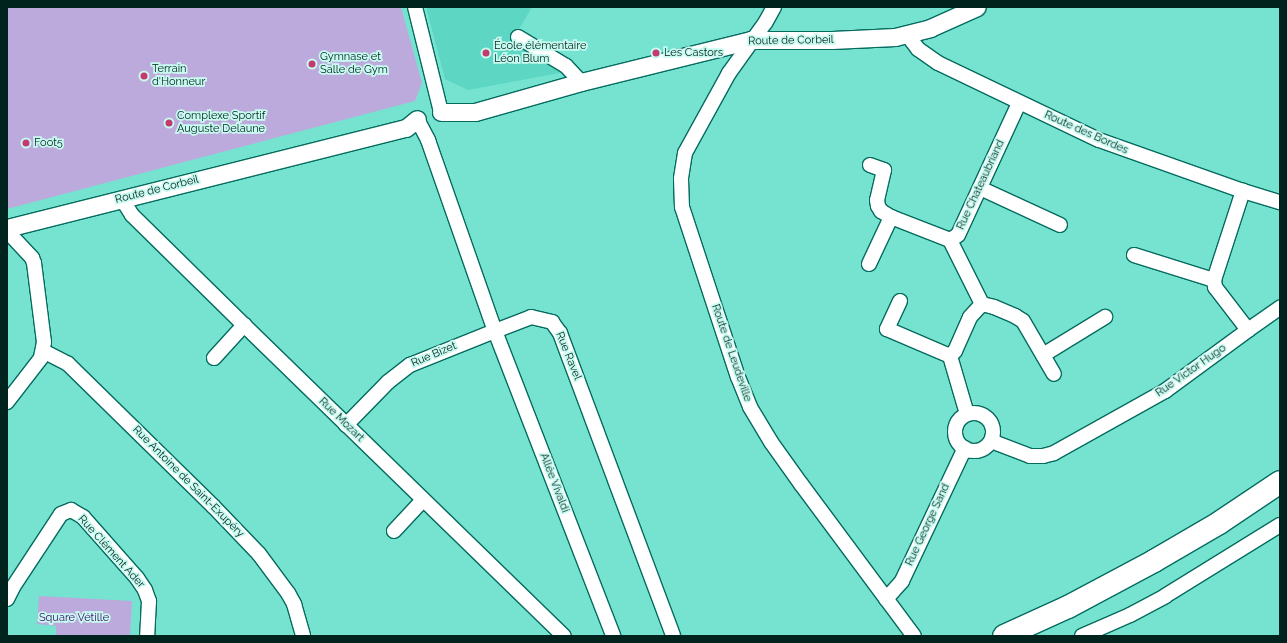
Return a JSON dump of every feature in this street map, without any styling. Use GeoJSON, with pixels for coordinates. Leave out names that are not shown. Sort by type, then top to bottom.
{"type":"FeatureCollection","features":[{"type":"Feature","properties":{"kind":"main road"},"geometry":{"type":"LineString","coordinates":[[1004,636],[1068,607],[1154,561],[1219,523],[1280,482]]}},
{"type":"Feature","properties":{"kind":"main road"},"geometry":{"type":"LineString","coordinates":[[1041,636],[1161,574],[1280,500]]}},
{"type":"Feature","properties":{"kind":"street"},"geometry":{"type":"LineString","coordinates":[[415,7],[441,112]]}},
{"type":"Feature","properties":{"kind":"street","name":"Route de Leudeville"},"geometry":{"type":"LineString","coordinates":[[774,7],[729,73],[685,153],[681,179],[682,207],[738,377],[750,407],[771,442],[800,484],[914,636]]}},
{"type":"Feature","properties":{"kind":"street","name":"Route de Corbeil"},"geometry":{"type":"LineString","coordinates":[[7,229],[308,152],[356,130],[404,117],[417,119],[441,112],[475,112],[581,82],[752,40],[867,39],[895,37],[930,28],[977,7]]}},
{"type":"Feature","properties":{"kind":"street","name":"Route des Bordes"},"geometry":{"type":"LineString","coordinates":[[909,34],[918,49],[938,63],[1019,103],[1106,143],[1243,191],[1280,202]]}},
{"type":"Feature","properties":{"kind":"street"},"geometry":{"type":"LineString","coordinates":[[518,37],[566,66],[581,82]]}},
{"type":"Feature","properties":{"kind":"street","name":"Rue Chateaubriand"},"geometry":{"type":"LineString","coordinates":[[982,304],[950,240],[958,235],[1019,103]]}},
{"type":"Feature","properties":{"kind":"street"},"geometry":{"type":"LineString","coordinates":[[417,119],[428,140],[495,331]]}},
{"type":"Feature","properties":{"kind":"street"},"geometry":{"type":"LineString","coordinates":[[870,165],[884,170],[878,206],[881,211],[950,240]]}},
{"type":"Feature","properties":{"kind":"street"},"geometry":{"type":"LineString","coordinates":[[980,188],[1060,225]]}},
{"type":"Feature","properties":{"kind":"street"},"geometry":{"type":"LineString","coordinates":[[1243,191],[1214,280],[1215,286],[1248,330]]}},
{"type":"Feature","properties":{"kind":"street","name":"Rue Mozart"},"geometry":{"type":"LineString","coordinates":[[122,199],[132,215],[244,326],[564,636]]}},
{"type":"Feature","properties":{"kind":"street"},"geometry":{"type":"LineString","coordinates":[[870,264],[891,216]]}},
{"type":"Feature","properties":{"kind":"street"},"geometry":{"type":"LineString","coordinates":[[7,229],[32,258],[34,263],[44,328],[43,351],[41,358],[7,402]]}},
{"type":"Feature","properties":{"kind":"street"},"geometry":{"type":"LineString","coordinates":[[1134,255],[1214,280]]}},
{"type":"Feature","properties":{"kind":"street"},"geometry":{"type":"LineString","coordinates":[[900,301],[887,329],[950,356]]}},
{"type":"Feature","properties":{"kind":"street"},"geometry":{"type":"LineString","coordinates":[[950,356],[955,351],[970,317],[982,304],[1001,310],[1023,322],[1054,374]]}},
{"type":"Feature","properties":{"kind":"street","name":"Rue Victor Hugo"},"geometry":{"type":"LineString","coordinates":[[991,441],[1030,456],[1043,456],[1054,453],[1165,391],[1280,308]]}},
{"type":"Feature","properties":{"kind":"street","name":"Rue Ravel"},"geometry":{"type":"LineString","coordinates":[[495,331],[531,317],[552,322],[560,332],[673,636]]}},
{"type":"Feature","properties":{"kind":"street"},"geometry":{"type":"LineString","coordinates":[[1043,355],[1105,317]]}},
{"type":"Feature","properties":{"kind":"street"},"geometry":{"type":"LineString","coordinates":[[214,358],[244,326]]}},
{"type":"Feature","properties":{"kind":"street","name":"Rue Bizet"},"geometry":{"type":"LineString","coordinates":[[346,425],[388,382],[410,365],[495,331]]}},
{"type":"Feature","properties":{"kind":"street","name":"Allée Vivaldi"},"geometry":{"type":"LineString","coordinates":[[495,331],[613,636]]}},
{"type":"Feature","properties":{"kind":"street","name":"Rue Antoine de Saint-Exupéry"},"geometry":{"type":"LineString","coordinates":[[43,351],[68,364],[213,506],[259,554],[294,604],[303,636]]}},
{"type":"Feature","properties":{"kind":"street"},"geometry":{"type":"LineString","coordinates":[[950,356],[966,414]]}},
{"type":"Feature","properties":{"kind":"street"},"geometry":{"type":"LineString","coordinates":[[980,413],[991,421],[993,427],[991,441],[979,450],[965,448],[957,440],[955,430],[957,423],[966,414],[980,413]]}},
{"type":"Feature","properties":{"kind":"street","name":"Rue George Sand"},"geometry":{"type":"LineString","coordinates":[[886,599],[902,580],[965,448]]}},
{"type":"Feature","properties":{"kind":"street"},"geometry":{"type":"LineString","coordinates":[[394,531],[423,500]]}},
{"type":"Feature","properties":{"kind":"street","name":"Rue Clément Ader"},"geometry":{"type":"LineString","coordinates":[[7,599],[13,587],[61,514],[71,510],[83,517],[137,578],[145,590],[149,608],[147,636]]}},
{"type":"Feature","properties":{"kind":"street"},"geometry":{"type":"LineString","coordinates":[[1082,636],[1130,615],[1165,596],[1280,525]]}},
{"type":"Feature","properties":{"kind":"shaded area","name":"École élémentaire Léon Blum"},"geometry":{"type":"Polygon","coordinates":[[[426,7],[532,7],[512,41],[557,66],[560,73],[468,90],[445,79],[426,7]]]}},
{"type":"Feature","properties":{"kind":"green space","name":"Complexe Sportif Auguste Delaune"},"geometry":{"type":"Polygon","coordinates":[[[7,7],[401,7],[422,83],[415,101],[7,209],[7,7]]]}},
{"type":"Feature","properties":{"kind":"green space","name":"Square Vétille"},"geometry":{"type":"Polygon","coordinates":[[[39,596],[132,601],[130,636],[56,636],[56,626],[37,624],[39,596]]]}},
{"type":"Feature","properties":{"kind":"place","name":"École élémentaire Léon Blum"},"geometry":{"type":"Point","coordinates":[486,53]}},
{"type":"Feature","properties":{"kind":"place","name":"Les Castors"},"geometry":{"type":"Point","coordinates":[656,53]}},
{"type":"Feature","properties":{"kind":"place","name":"Gymnase et Salle de Gym"},"geometry":{"type":"Point","coordinates":[312,64]}},
{"type":"Feature","properties":{"kind":"place","name":"Terrain d'Honneur"},"geometry":{"type":"Point","coordinates":[144,76]}},
{"type":"Feature","properties":{"kind":"place","name":"Complexe Sportif Auguste Delaune"},"geometry":{"type":"Point","coordinates":[169,123]}},
{"type":"Feature","properties":{"kind":"place","name":"Foot5"},"geometry":{"type":"Point","coordinates":[26,143]}}]}
